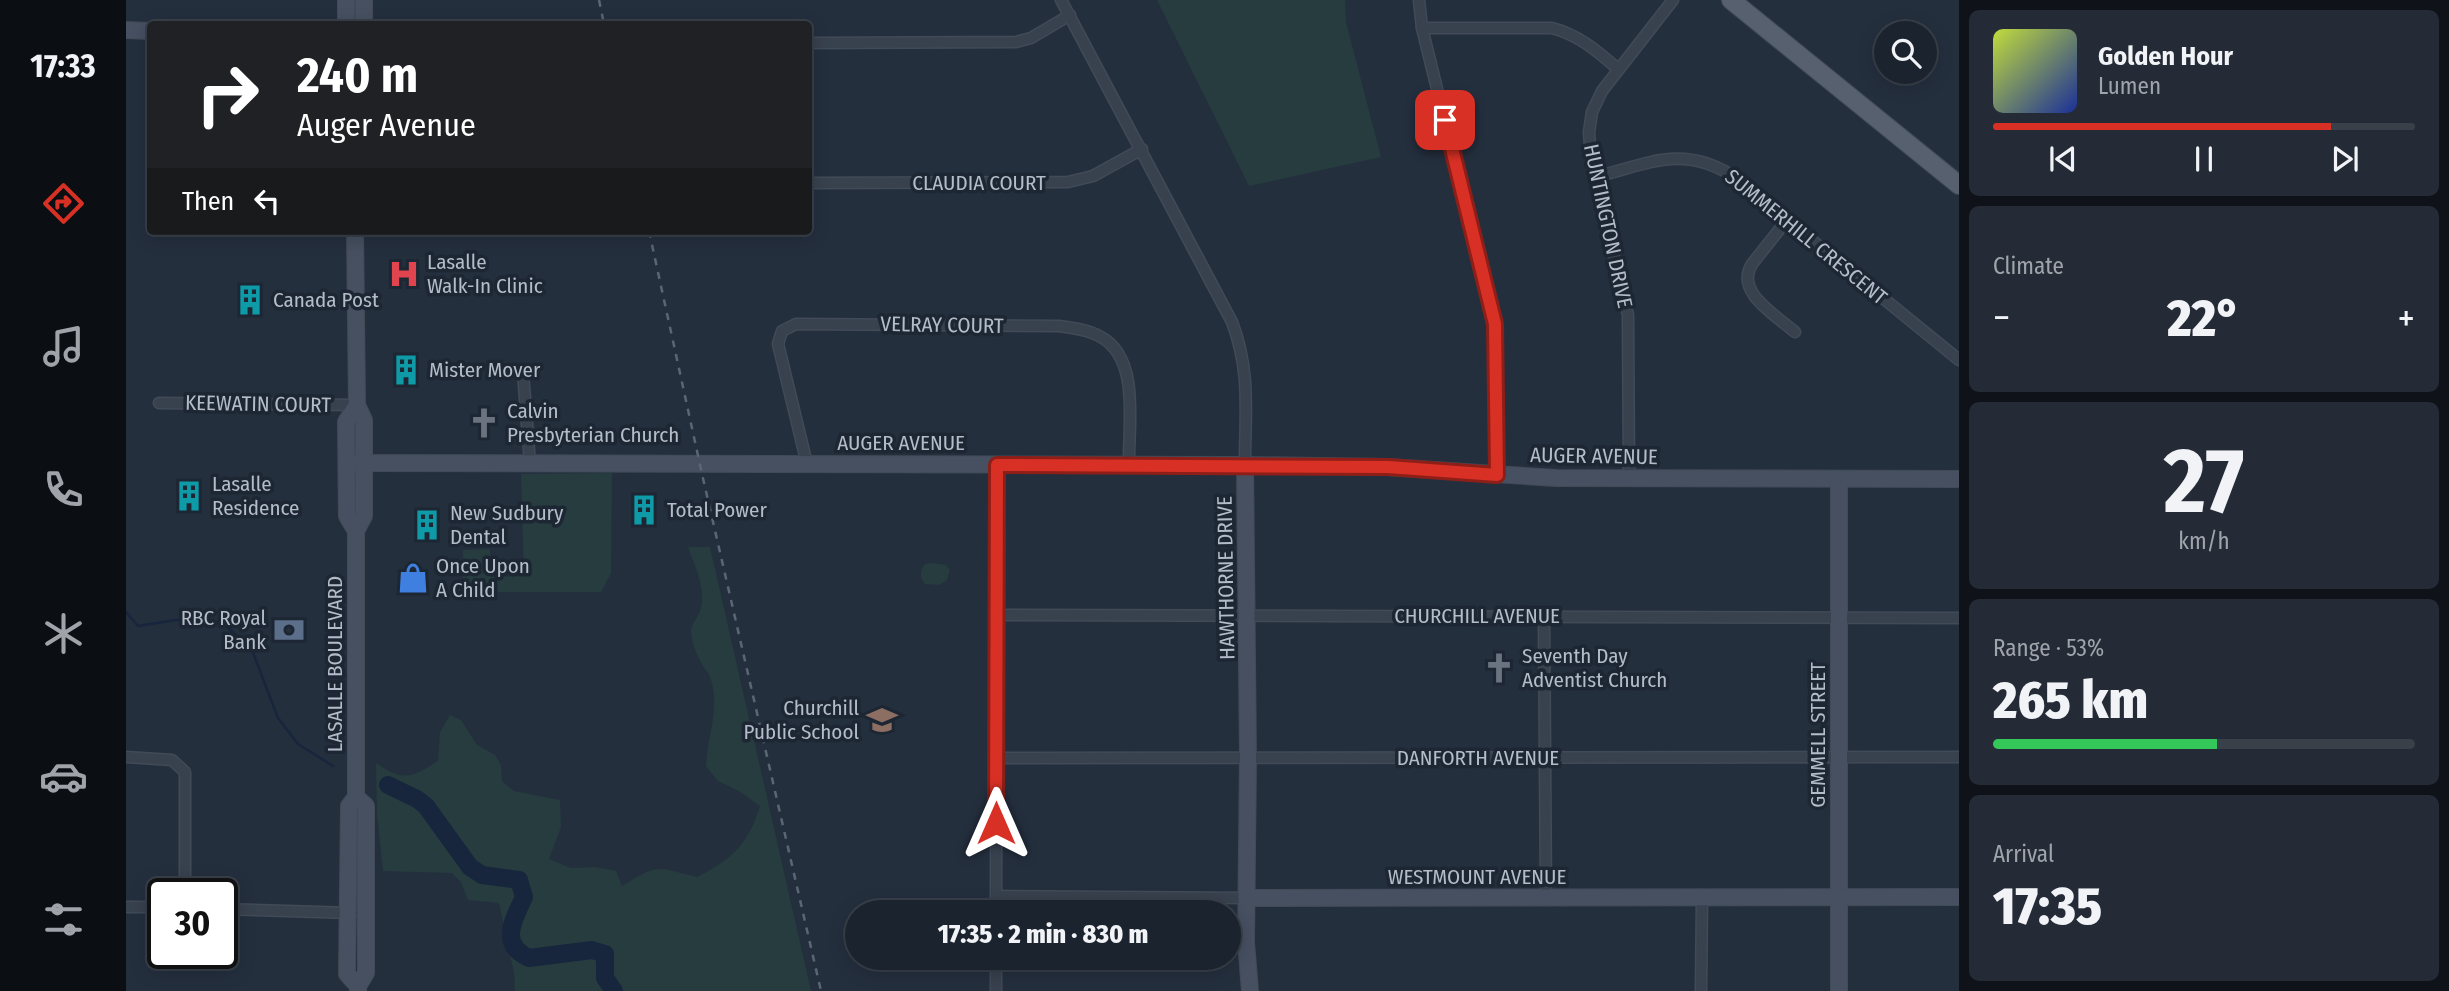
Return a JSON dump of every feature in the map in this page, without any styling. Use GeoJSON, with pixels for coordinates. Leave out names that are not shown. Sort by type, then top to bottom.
{"type":"FeatureCollection","features":[{"type":"Feature","properties":{"kind":"main road"},"geometry":{"type":"LineString","coordinates":[[1731,0],[1959,185]]}},
{"type":"Feature","properties":{"kind":"street"},"geometry":{"type":"LineString","coordinates":[[346,0],[346,21]]}},
{"type":"Feature","properties":{"kind":"street"},"geometry":{"type":"LineString","coordinates":[[364,21],[365,0]]}},
{"type":"Feature","properties":{"kind":"street","name":"HAWTHORNE DRIVE"},"geometry":{"type":"LineString","coordinates":[[1061,0],[1224,304],[1240,342],[1246,376],[1246,942],[1250,991]]}},
{"type":"Feature","properties":{"kind":"street"},"geometry":{"type":"LineString","coordinates":[[1419,0],[1422,28],[1495,324],[1497,475]]}},
{"type":"Feature","properties":{"kind":"street","name":"HUNTINGTON DRIVE"},"geometry":{"type":"LineString","coordinates":[[1629,478],[1628,315],[1588,141],[1590,122],[1602,92],[1673,0]]}},
{"type":"Feature","properties":{"kind":"street"},"geometry":{"type":"LineString","coordinates":[[812,43],[1007,43],[1031,38],[1070,15]]}},
{"type":"Feature","properties":{"kind":"street"},"geometry":{"type":"LineString","coordinates":[[1422,28],[1552,28],[1567,32],[1589,44],[1618,69]]}},
{"type":"Feature","properties":{"kind":"street"},"geometry":{"type":"LineString","coordinates":[[126,30],[147,31]]}},
{"type":"Feature","properties":{"kind":"street","name":"CLAUDIA COURT"},"geometry":{"type":"LineString","coordinates":[[812,183],[1068,182],[1093,176],[1142,149]]}},
{"type":"Feature","properties":{"kind":"street","name":"SUMMERHILL CRESCENT"},"geometry":{"type":"LineString","coordinates":[[1595,177],[1671,158],[1699,160],[1717,166],[1959,360]]}},
{"type":"Feature","properties":{"kind":"street"},"geometry":{"type":"LineString","coordinates":[[1787,220],[1748,270],[1747,283],[1755,297],[1795,332]]}},
{"type":"Feature","properties":{"kind":"street","name":"LASALLE BOULEVARD"},"geometry":{"type":"LineString","coordinates":[[355,235],[357,405],[364,420],[365,463],[364,516],[356,531],[356,796],[349,806],[347,974],[358,989],[366,973],[366,807],[356,796]]}},
{"type":"Feature","properties":{"kind":"street","name":"VELRAY COURT"},"geometry":{"type":"LineString","coordinates":[[807,464],[778,344],[782,331],[796,324],[1059,326],[1101,336],[1116,350],[1127,373],[1129,465]]}},
{"type":"Feature","properties":{"kind":"street"},"geometry":{"type":"LineString","coordinates":[[523,373],[530,463]]}},
{"type":"Feature","properties":{"kind":"street","name":"KEEWATIN COURT"},"geometry":{"type":"LineString","coordinates":[[159,403],[357,405]]}},
{"type":"Feature","properties":{"kind":"street","name":"LASALLE BOULEVARD"},"geometry":{"type":"LineString","coordinates":[[356,531],[346,516],[346,422],[357,405]]}},
{"type":"Feature","properties":{"kind":"street","name":"AUGER AVENUE"},"geometry":{"type":"LineString","coordinates":[[346,463],[1245,465],[1388,467],[1556,478],[1959,479]]}},
{"type":"Feature","properties":{"kind":"street"},"geometry":{"type":"LineString","coordinates":[[996,900],[997,465]]}},
{"type":"Feature","properties":{"kind":"street","name":"GEMMELL STREET"},"geometry":{"type":"LineString","coordinates":[[1839,479],[1839,991]]}},
{"type":"Feature","properties":{"kind":"street","name":"CHURCHILL AVENUE"},"geometry":{"type":"LineString","coordinates":[[996,615],[1959,618]]}},
{"type":"Feature","properties":{"kind":"street"},"geometry":{"type":"LineString","coordinates":[[1544,617],[1546,897]]}},
{"type":"Feature","properties":{"kind":"street"},"geometry":{"type":"LineString","coordinates":[[126,757],[172,760],[185,772],[185,878]]}},
{"type":"Feature","properties":{"kind":"street","name":"DANFORTH AVENUE"},"geometry":{"type":"LineString","coordinates":[[996,758],[1959,757]]}},
{"type":"Feature","properties":{"kind":"street","name":"WESTMOUNT AVENUE"},"geometry":{"type":"LineString","coordinates":[[996,896],[1959,897]]}},
{"type":"Feature","properties":{"kind":"street"},"geometry":{"type":"LineString","coordinates":[[1701,991],[1702,897]]}},
{"type":"Feature","properties":{"kind":"street"},"geometry":{"type":"LineString","coordinates":[[126,907],[147,907]]}},
{"type":"Feature","properties":{"kind":"street"},"geometry":{"type":"LineString","coordinates":[[238,910],[366,913]]}},
{"type":"Feature","properties":{"kind":"street"},"geometry":{"type":"LineString","coordinates":[[996,970],[996,991]]}},
{"type":"Feature","properties":{"kind":"green space"},"geometry":{"type":"Polygon","coordinates":[[[1157,0],[1345,0],[1346,22],[1381,157],[1249,186],[1157,0]]]}},
{"type":"Feature","properties":{"kind":"green space"},"geometry":{"type":"Polygon","coordinates":[[[612,473],[611,573],[601,592],[463,592],[463,550],[490,549],[491,577],[524,576],[521,474],[612,473]]]}},
{"type":"Feature","properties":{"kind":"green space"},"geometry":{"type":"Polygon","coordinates":[[[688,547],[710,547],[811,991],[515,991],[514,973],[499,903],[468,900],[461,882],[452,873],[383,871],[377,814],[376,763],[393,773],[407,776],[438,761],[440,732],[450,715],[461,720],[477,745],[495,755],[501,765],[502,781],[514,791],[560,800],[561,827],[549,859],[571,868],[595,867],[616,871],[622,886],[651,870],[665,869],[697,877],[720,864],[744,841],[760,806],[739,791],[718,781],[706,766],[714,702],[710,676],[692,639],[691,630],[700,611],[702,595],[688,547]]]}},
{"type":"Feature","properties":{"kind":"green space"},"geometry":{"type":"Polygon","coordinates":[[[925,564],[946,565],[950,570],[947,580],[939,585],[925,584],[921,576],[925,564]]]}},
{"type":"Feature","properties":{"kind":"waterway"},"geometry":{"type":"LineString","coordinates":[[126,612],[138,626],[176,620],[222,622],[252,650],[278,718],[298,744],[333,766]]}},
{"type":"Feature","properties":{"kind":"waterway"},"geometry":{"type":"LineString","coordinates":[[388,785],[426,806],[470,867],[482,875],[519,880],[524,897],[511,930],[511,938],[519,952],[529,958],[592,950],[605,954],[605,978],[614,991]]}},
{"type":"Feature","properties":{"kind":"railway"},"geometry":{"type":"LineString","coordinates":[[599,0],[603,21]]}},
{"type":"Feature","properties":{"kind":"railway"},"geometry":{"type":"LineString","coordinates":[[650,235],[821,991]]}},
{"type":"Feature","properties":{"kind":"place","name":"Lasalle Walk-In Clinic"},"geometry":{"type":"Point","coordinates":[404,274]}},
{"type":"Feature","properties":{"kind":"place","name":"Canada Post"},"geometry":{"type":"Point","coordinates":[250,300]}},
{"type":"Feature","properties":{"kind":"place","name":"Mister Mover"},"geometry":{"type":"Point","coordinates":[406,370]}},
{"type":"Feature","properties":{"kind":"place","name":"Calvin Presbyterian Church"},"geometry":{"type":"Point","coordinates":[484,423]}},
{"type":"Feature","properties":{"kind":"place","name":"Lasalle Residence"},"geometry":{"type":"Point","coordinates":[189,496]}},
{"type":"Feature","properties":{"kind":"place","name":"Total Power"},"geometry":{"type":"Point","coordinates":[644,510]}},
{"type":"Feature","properties":{"kind":"place","name":"New Sudbury Dental"},"geometry":{"type":"Point","coordinates":[427,525]}},
{"type":"Feature","properties":{"kind":"place","name":"Once Upon A Child"},"geometry":{"type":"Point","coordinates":[413,578]}},
{"type":"Feature","properties":{"kind":"place","name":"RBC Royal Bank"},"geometry":{"type":"Point","coordinates":[289,630]}},
{"type":"Feature","properties":{"kind":"place","name":"Seventh Day Adventist Church"},"geometry":{"type":"Point","coordinates":[1499,668]}},
{"type":"Feature","properties":{"kind":"place","name":"Churchill Public School"},"geometry":{"type":"Point","coordinates":[882,720]}},
{"type":"Feature","properties":{"kind":"route"},"geometry":{"type":"LineString","coordinates":[[996,823],[997,465],[1388,467],[1497,475],[1495,324],[1445,120]]}}]}
